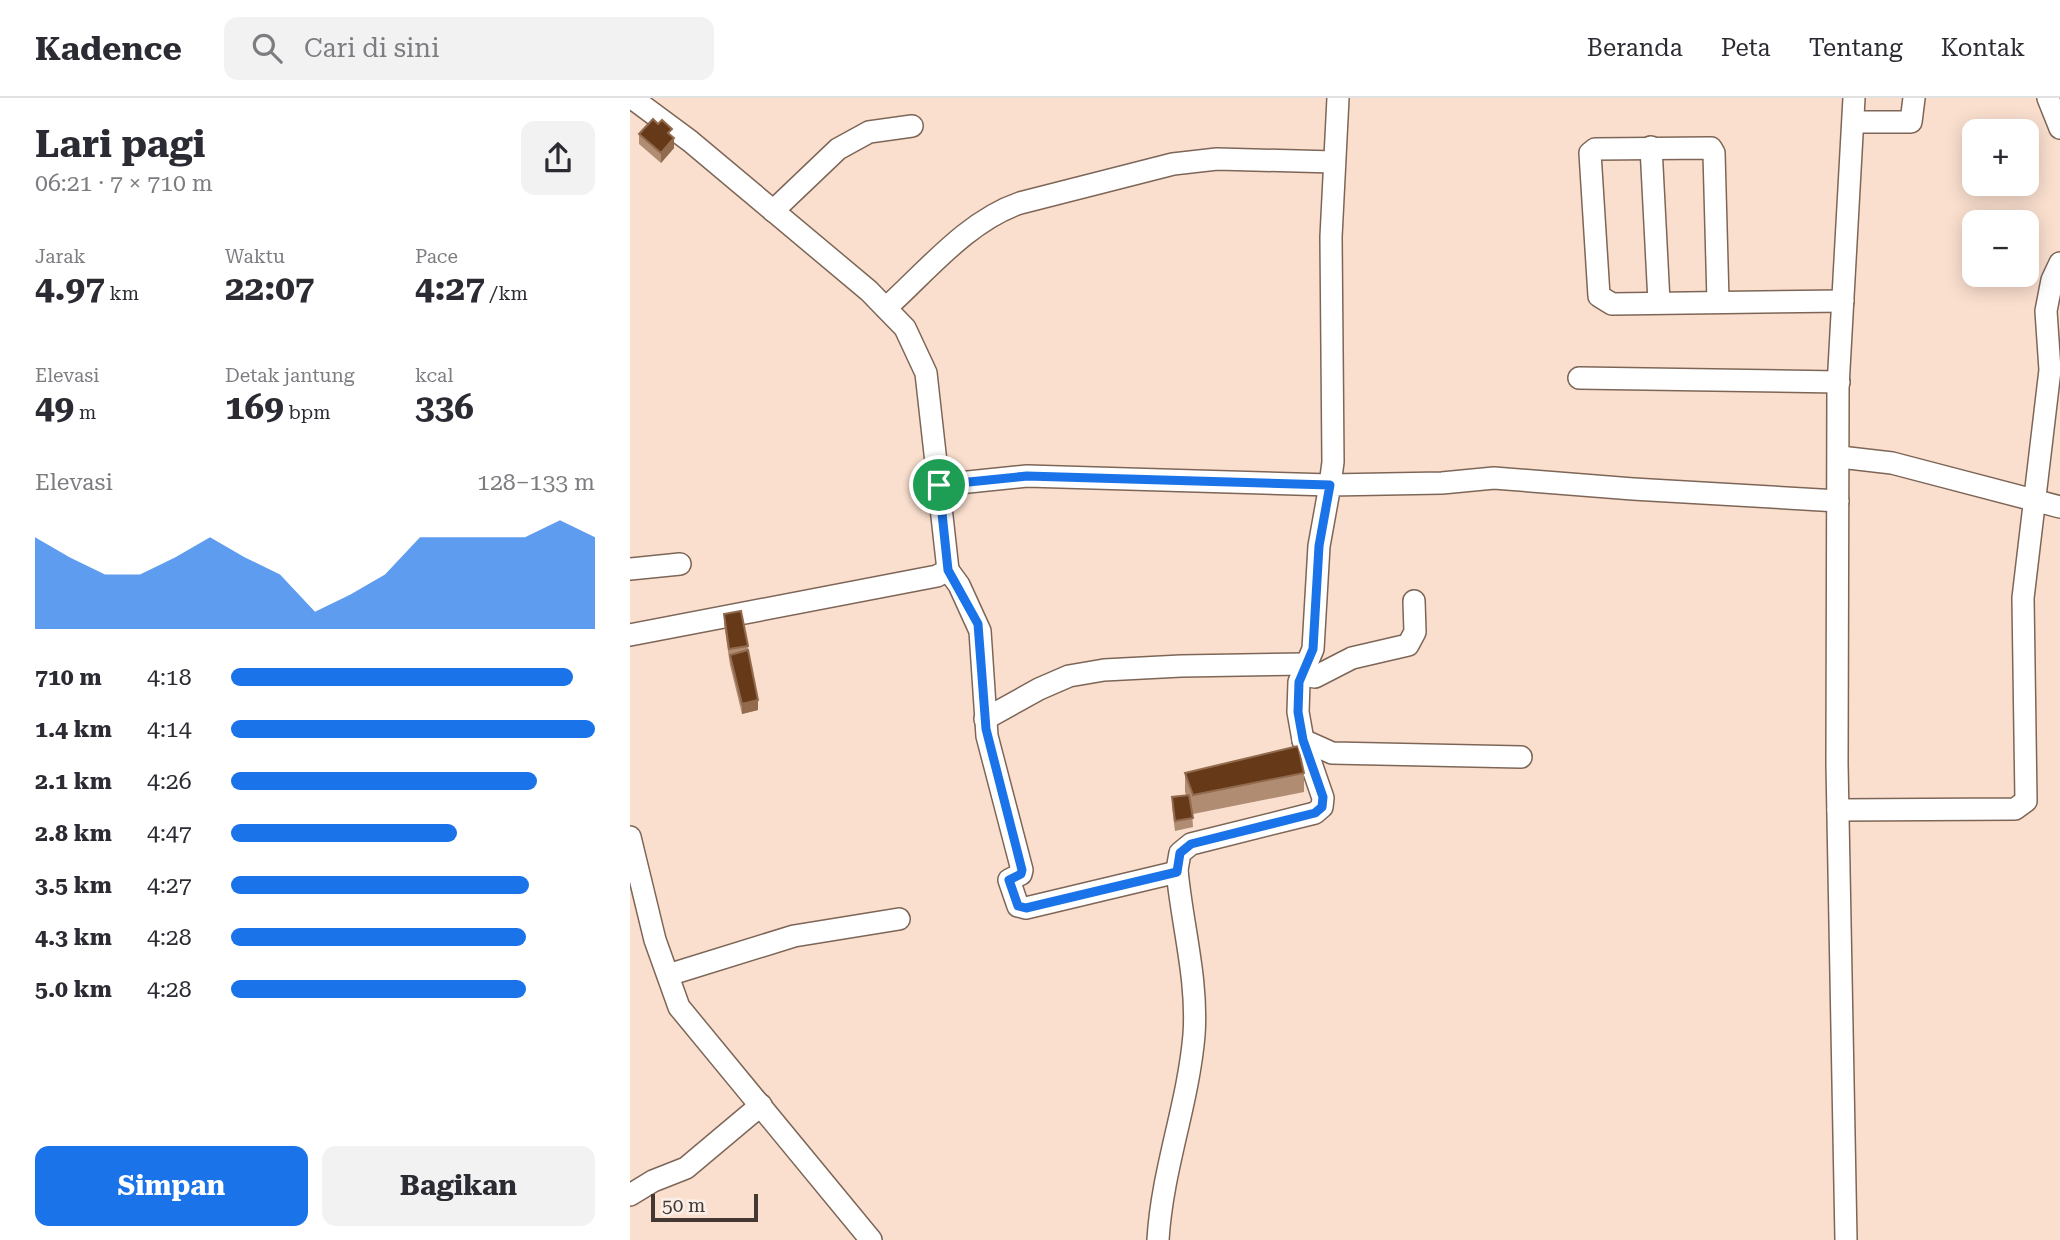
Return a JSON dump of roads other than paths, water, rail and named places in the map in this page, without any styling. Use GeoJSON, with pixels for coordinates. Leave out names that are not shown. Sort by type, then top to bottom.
{"type":"FeatureCollection","features":[{"type":"Feature","properties":{"kind":"street"},"geometry":{"type":"LineString","coordinates":[[632,98],[690,141],[886,308],[905,328],[926,373],[948,570],[978,624],[985,719],[1022,870],[1021,874],[1009,880],[1018,906],[1026,908],[1177,872]]}},
{"type":"Feature","properties":{"kind":"street"},"geometry":{"type":"LineString","coordinates":[[1157,1240],[1160,1204],[1186,1098],[1194,1032],[1194,981],[1177,872],[1180,853],[1191,844],[1315,813],[1322,807],[1323,797],[1303,740],[1298,712],[1304,670],[1313,649],[1319,546],[1333,462],[1330,357],[1338,98]]}},
{"type":"Feature","properties":{"kind":"street"},"geometry":{"type":"LineString","coordinates":[[1846,1240],[1838,810],[1838,501],[1839,382],[1854,98]]}},
{"type":"Feature","properties":{"kind":"street"},"geometry":{"type":"LineString","coordinates":[[1854,122],[1911,122],[1914,98]]}},
{"type":"Feature","properties":{"kind":"street"},"geometry":{"type":"LineString","coordinates":[[2048,98],[2060,128]]}},
{"type":"Feature","properties":{"kind":"street"},"geometry":{"type":"LineString","coordinates":[[773,211],[838,149],[869,132],[912,126]]}},
{"type":"Feature","properties":{"kind":"street"},"geometry":{"type":"LineString","coordinates":[[1718,300],[1714,153],[1706,147],[1605,147],[1590,153],[1598,296],[1602,301],[1612,304],[1718,300],[1843,301]]}},
{"type":"Feature","properties":{"kind":"street"},"geometry":{"type":"LineString","coordinates":[[1651,147],[1659,302]]}},
{"type":"Feature","properties":{"kind":"street"},"geometry":{"type":"LineString","coordinates":[[886,308],[976,226],[1003,209],[1020,203],[1174,164],[1217,159],[1334,162]]}},
{"type":"Feature","properties":{"kind":"street"},"geometry":{"type":"LineString","coordinates":[[1838,810],[2015,809],[2026,801],[2022,598],[2050,370],[2046,310],[2052,279],[2060,263]]}},
{"type":"Feature","properties":{"kind":"street"},"geometry":{"type":"LineString","coordinates":[[1579,378],[1839,382]]}},
{"type":"Feature","properties":{"kind":"street"},"geometry":{"type":"LineString","coordinates":[[1839,457],[1892,463],[2060,507]]}},
{"type":"Feature","properties":{"kind":"street"},"geometry":{"type":"LineString","coordinates":[[939,485],[1027,476],[1330,485],[1442,483],[1494,478],[1838,501]]}},
{"type":"Feature","properties":{"kind":"street"},"geometry":{"type":"LineString","coordinates":[[630,569],[680,564]]}},
{"type":"Feature","properties":{"kind":"street"},"geometry":{"type":"LineString","coordinates":[[630,635],[937,576],[948,570]]}},
{"type":"Feature","properties":{"kind":"street"},"geometry":{"type":"LineString","coordinates":[[985,719],[1039,688],[1069,676],[1104,670],[1181,666],[1304,670],[1315,677],[1352,658],[1408,645],[1415,632],[1415,601]]}},
{"type":"Feature","properties":{"kind":"street"},"geometry":{"type":"LineString","coordinates":[[1303,740],[1332,753],[1521,757]]}},
{"type":"Feature","properties":{"kind":"street"},"geometry":{"type":"LineString","coordinates":[[630,837],[655,940],[679,1007],[871,1240]]}},
{"type":"Feature","properties":{"kind":"street"},"geometry":{"type":"LineString","coordinates":[[668,975],[781,939],[899,919]]}},
{"type":"Feature","properties":{"kind":"street"},"geometry":{"type":"LineString","coordinates":[[630,1195],[653,1181],[686,1168],[761,1105]]}}]}
